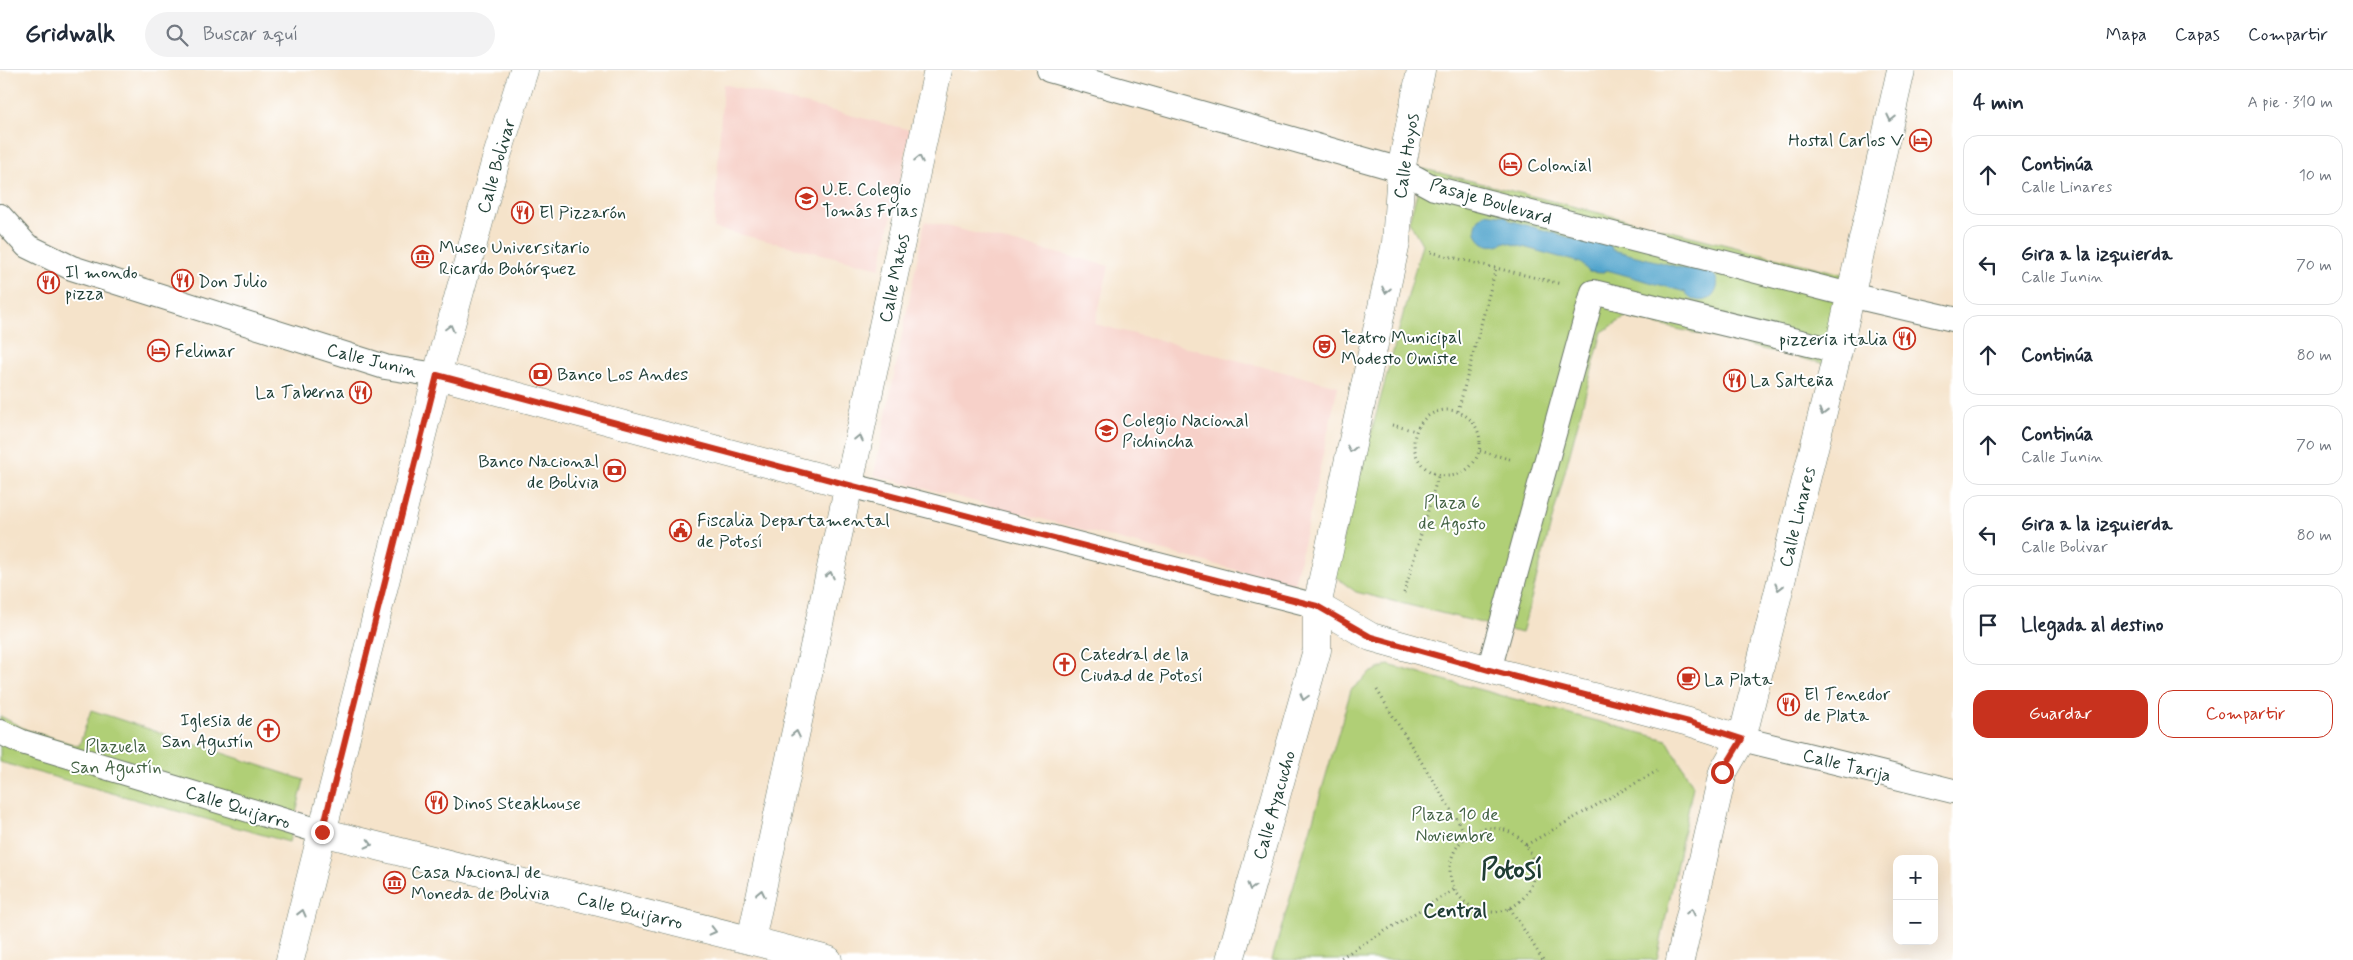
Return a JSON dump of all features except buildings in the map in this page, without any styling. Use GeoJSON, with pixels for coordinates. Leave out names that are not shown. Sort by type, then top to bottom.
{"type":"FeatureCollection","features":[{"type":"Feature","properties":{"kind":"street","name":"Calle Bolivar"},"geometry":{"type":"LineString","coordinates":[[290,960],[437,375],[497,156],[524,70]]}},
{"type":"Feature","properties":{"kind":"street","name":"Calle Matos"},"geometry":{"type":"LineString","coordinates":[[751,940],[938,70]]}},
{"type":"Feature","properties":{"kind":"street","name":"Pasaje Boulevard"},"geometry":{"type":"LineString","coordinates":[[1048,70],[1401,170],[1434,188],[1850,295],[1953,319]]}},
{"type":"Feature","properties":{"kind":"street","name":"Calle Hoyos"},"geometry":{"type":"LineString","coordinates":[[1317,606],[1396,242],[1401,170],[1421,70]]}},
{"type":"Feature","properties":{"kind":"street","name":"Calle Linares"},"geometry":{"type":"LineString","coordinates":[[1680,960],[1722,772],[1742,739],[1838,350],[1902,70]]}},
{"type":"Feature","properties":{"kind":"street","name":"Calle Junin"},"geometry":{"type":"LineString","coordinates":[[0,216],[27,246],[72,268],[385,367],[437,375],[849,485]]}},
{"type":"Feature","properties":{"kind":"street"},"geometry":{"type":"LineString","coordinates":[[1489,670],[1593,292],[1838,350]]}},
{"type":"Feature","properties":{"kind":"street"},"geometry":{"type":"LineString","coordinates":[[849,485],[1317,606],[1371,637],[1689,722],[1742,739]]}},
{"type":"Feature","properties":{"kind":"street","name":"Calle Ayacucho"},"geometry":{"type":"LineString","coordinates":[[1230,960],[1317,650],[1317,606]]}},
{"type":"Feature","properties":{"kind":"street","name":"Calle Quijarro"},"geometry":{"type":"LineString","coordinates":[[0,732],[22,742],[322,832],[828,960]]}},
{"type":"Feature","properties":{"kind":"street","name":"Calle Tarija"},"geometry":{"type":"LineString","coordinates":[[1742,739],[1953,791]]}},
{"type":"Feature","properties":{"kind":"path"},"geometry":{"type":"LineString","coordinates":[[1396,242],[1593,292]]}},
{"type":"Feature","properties":{"kind":"path"},"geometry":{"type":"LineString","coordinates":[[1458,411],[1496,268]]}},
{"type":"Feature","properties":{"kind":"path"},"geometry":{"type":"LineString","coordinates":[[1441,410],[1458,411],[1472,420],[1479,430],[1481,440],[1480,451],[1476,461],[1459,475],[1449,477],[1438,476],[1420,464],[1415,454],[1416,431],[1431,414],[1441,410]]}},
{"type":"Feature","properties":{"kind":"path"},"geometry":{"type":"LineString","coordinates":[[1388,424],[1416,431]]}},
{"type":"Feature","properties":{"kind":"path"},"geometry":{"type":"LineString","coordinates":[[1404,593],[1438,476]]}},
{"type":"Feature","properties":{"kind":"path"},"geometry":{"type":"LineString","coordinates":[[1377,690],[1467,836]]}},
{"type":"Feature","properties":{"kind":"path"},"geometry":{"type":"LineString","coordinates":[[1526,845],[1657,771]]}},
{"type":"Feature","properties":{"kind":"path"},"geometry":{"type":"LineString","coordinates":[[1492,828],[1506,830],[1517,836],[1526,845],[1531,856],[1533,880],[1528,892],[1510,908],[1489,911],[1479,910],[1461,898],[1455,889],[1450,866],[1458,845],[1467,836],[1478,830],[1492,828]]}},
{"type":"Feature","properties":{"kind":"path"},"geometry":{"type":"LineString","coordinates":[[1336,960],[1455,889]]}},
{"type":"Feature","properties":{"kind":"path"},"geometry":{"type":"LineString","coordinates":[[1510,908],[1543,960]]}},
{"type":"Feature","properties":{"kind":"shaded area","name":"U.E. Colegio Tomás Frías"},"geometry":{"type":"Polygon","coordinates":[[[723,84],[911,130],[880,268],[714,228],[723,84]]]}},
{"type":"Feature","properties":{"kind":"shaded area","name":"Colegio Nacional Pichincha"},"geometry":{"type":"Polygon","coordinates":[[[925,221],[1109,266],[1095,324],[1338,386],[1294,585],[874,475],[925,221]]]}},
{"type":"Feature","properties":{"kind":"green space","name":"Plaza 6 de Agosto"},"geometry":{"type":"Polygon","coordinates":[[[1424,169],[1846,275],[1826,364],[1626,317],[1602,332],[1522,633],[1356,592],[1333,575],[1422,244],[1409,221],[1424,169]]]}},
{"type":"Feature","properties":{"kind":"green space","name":"Plaza 10 de Noviembre"},"geometry":{"type":"Polygon","coordinates":[[[1388,665],[1667,740],[1693,786],[1657,960],[1272,960],[1351,690],[1370,673],[1388,665]]]}},
{"type":"Feature","properties":{"kind":"green space","name":"Plazuela San Agustín"},"geometry":{"type":"Polygon","coordinates":[[[91,710],[304,780],[289,842],[0,762],[0,716],[27,730],[79,746],[91,710]]]}},
{"type":"Feature","properties":{"kind":"water"},"geometry":{"type":"Polygon","coordinates":[[[1485,213],[1506,216],[1509,220],[1585,242],[1590,239],[1610,245],[1613,250],[1690,270],[1700,266],[1706,268],[1714,275],[1717,288],[1711,298],[1696,300],[1685,292],[1607,270],[1601,273],[1589,272],[1581,263],[1505,242],[1489,245],[1483,243],[1476,233],[1479,219],[1485,213]]]}},
{"type":"Feature","properties":{"kind":"place","name":"Hostal Carlos V"},"geometry":{"type":"Point","coordinates":[1920,140]}},
{"type":"Feature","properties":{"kind":"place","name":"Colonial"},"geometry":{"type":"Point","coordinates":[1511,165]}},
{"type":"Feature","properties":{"kind":"place","name":"U.E. Colegio Tomás Frías"},"geometry":{"type":"Point","coordinates":[806,199]}},
{"type":"Feature","properties":{"kind":"place","name":"El Pizzarón"},"geometry":{"type":"Point","coordinates":[523,212]}},
{"type":"Feature","properties":{"kind":"place","name":"Museo Universitario Ricardo Bohórquez"},"geometry":{"type":"Point","coordinates":[423,257]}},
{"type":"Feature","properties":{"kind":"place","name":"Don Julio"},"geometry":{"type":"Point","coordinates":[182,281]}},
{"type":"Feature","properties":{"kind":"place","name":"Il mondo pizza"},"geometry":{"type":"Point","coordinates":[49,282]}},
{"type":"Feature","properties":{"kind":"place","name":"pizzeria italia"},"geometry":{"type":"Point","coordinates":[1904,339]}},
{"type":"Feature","properties":{"kind":"place","name":"Teatro Municipal Modesto Omiste"},"geometry":{"type":"Point","coordinates":[1325,347]}},
{"type":"Feature","properties":{"kind":"place","name":"Felimar"},"geometry":{"type":"Point","coordinates":[159,351]}},
{"type":"Feature","properties":{"kind":"place","name":"Banco Los Andes"},"geometry":{"type":"Point","coordinates":[541,374]}},
{"type":"Feature","properties":{"kind":"place","name":"La Salteña"},"geometry":{"type":"Point","coordinates":[1734,380]}},
{"type":"Feature","properties":{"kind":"place","name":"La Taberna"},"geometry":{"type":"Point","coordinates":[361,392]}},
{"type":"Feature","properties":{"kind":"place","name":"Colegio Nacional Pichincha"},"geometry":{"type":"Point","coordinates":[1106,430]}},
{"type":"Feature","properties":{"kind":"place","name":"Banco Nacional de Bolivia"},"geometry":{"type":"Point","coordinates":[615,471]}},
{"type":"Feature","properties":{"kind":"place","name":"Fiscalia Departamental de Potosí"},"geometry":{"type":"Point","coordinates":[681,530]}},
{"type":"Feature","properties":{"kind":"place","name":"Catedral de la Ciudad de Potosí"},"geometry":{"type":"Point","coordinates":[1064,664]}},
{"type":"Feature","properties":{"kind":"place","name":"La Plata"},"geometry":{"type":"Point","coordinates":[1688,679]}},
{"type":"Feature","properties":{"kind":"place","name":"El Tenedor de Plata"},"geometry":{"type":"Point","coordinates":[1788,704]}},
{"type":"Feature","properties":{"kind":"place","name":"Iglesia de San Agustín"},"geometry":{"type":"Point","coordinates":[269,730]}},
{"type":"Feature","properties":{"kind":"place","name":"Dinos Steakhouse"},"geometry":{"type":"Point","coordinates":[436,803]}},
{"type":"Feature","properties":{"kind":"place","name":"Casa Nacional de Moneda de Bolivia"},"geometry":{"type":"Point","coordinates":[395,882]}},
{"type":"Feature","properties":{"kind":"district","name":"Potosí"},"geometry":{"type":"Point","coordinates":[1512,868]}},
{"type":"Feature","properties":{"kind":"district","name":"Central"},"geometry":{"type":"Point","coordinates":[1455,910]}},
{"type":"Feature","properties":{"kind":"route"},"geometry":{"type":"LineString","coordinates":[[322,832],[437,375],[849,485],[1317,606],[1371,637],[1689,722],[1742,739],[1722,772]]}}]}
